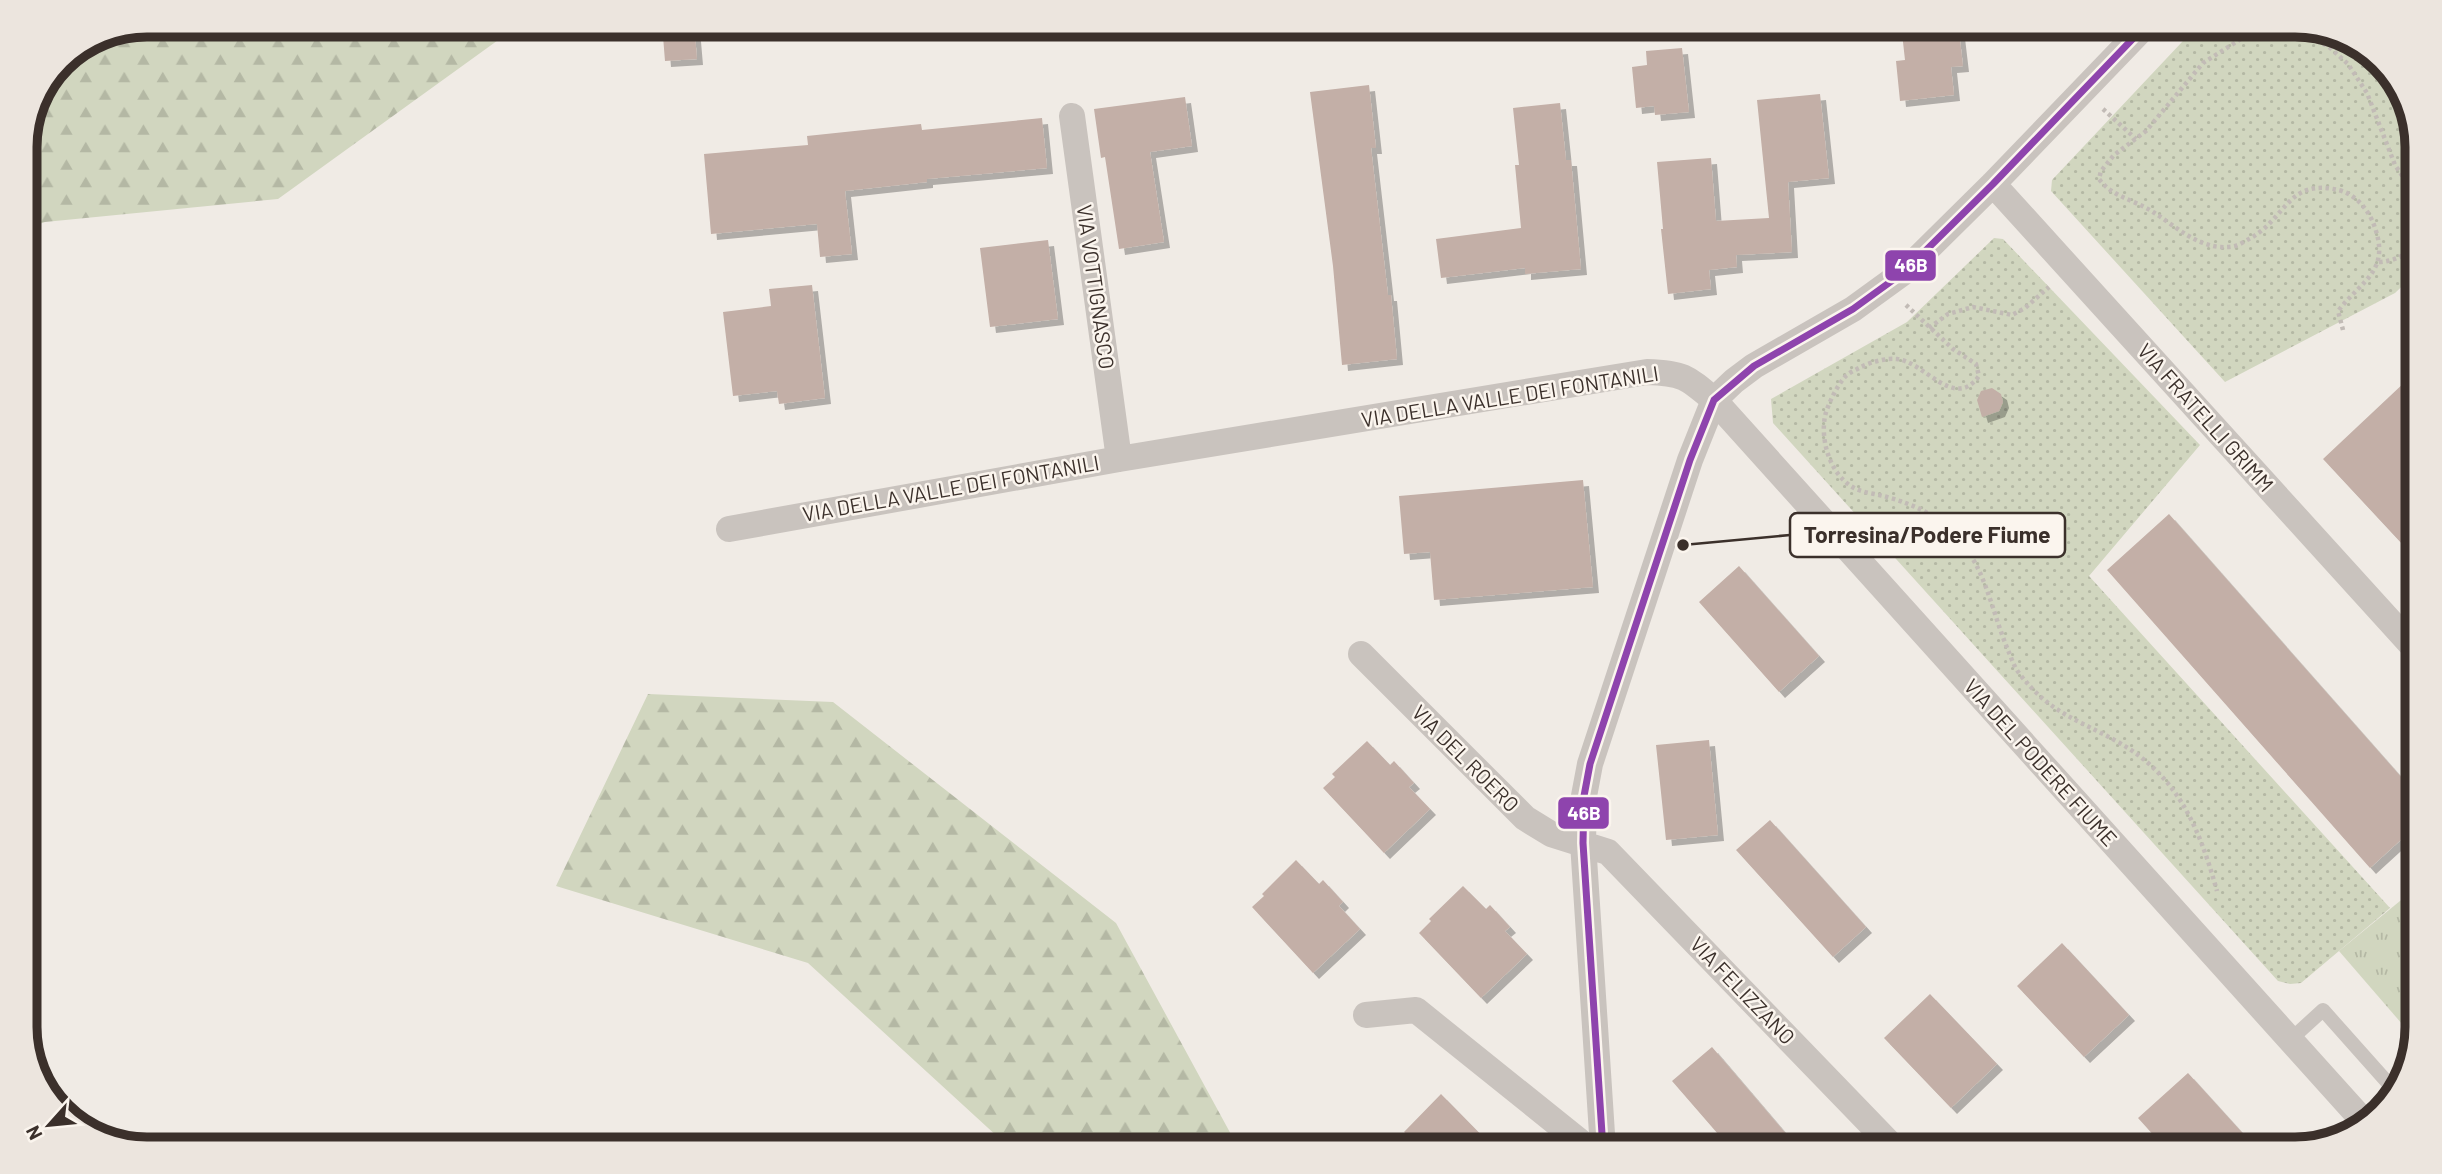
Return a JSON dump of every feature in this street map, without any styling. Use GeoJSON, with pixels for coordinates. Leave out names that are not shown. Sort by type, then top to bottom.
{"type":"FeatureCollection","features":[{"type":"Feature","properties":{"kind":"street"},"geometry":{"type":"LineString","coordinates":[[1602,1137],[1583,843],[1584,796],[1590,764],[1690,460],[1714,400],[1754,366],[1853,309],[1888,285],[1993,184],[2134,37]]}},
{"type":"Feature","properties":{"kind":"street","name":"VIA VOTTIGNASCO"},"geometry":{"type":"LineString","coordinates":[[1072,116],[1119,458]]}},
{"type":"Feature","properties":{"kind":"street","name":"VIA FRATELLI GRIMM"},"geometry":{"type":"LineString","coordinates":[[1993,184],[2405,638]]}},
{"type":"Feature","properties":{"kind":"street","name":"VIA DELLA VALLE DEI FONTANILI"},"geometry":{"type":"LineString","coordinates":[[729,529],[1119,458],[1647,372],[1683,376],[1714,400]]}},
{"type":"Feature","properties":{"kind":"street","name":"VIA DEL PODERE FIUME"},"geometry":{"type":"LineString","coordinates":[[1714,400],[2359,1117]]}},
{"type":"Feature","properties":{"kind":"street","name":"VIA DEL ROERO"},"geometry":{"type":"LineString","coordinates":[[1361,654],[1525,818],[1551,834],[1583,843]]}},
{"type":"Feature","properties":{"kind":"street","name":"VIA FELIZZANO"},"geometry":{"type":"LineString","coordinates":[[1583,843],[1608,852],[1883,1137]]}},
{"type":"Feature","properties":{"kind":"street"},"geometry":{"type":"LineString","coordinates":[[1366,1015],[1416,1010],[1573,1137]]}},
{"type":"Feature","properties":{"kind":"lane"},"geometry":{"type":"LineString","coordinates":[[2290,1040],[2323,1010],[2389,1084]]}},
{"type":"Feature","properties":{"kind":"path"},"geometry":{"type":"LineString","coordinates":[[2244,37],[2203,64],[2164,111],[2136,139],[2114,155],[2101,171],[2099,179],[2107,189],[2152,211],[2185,236],[2214,246],[2235,246],[2255,236],[2271,223],[2287,202],[2305,190],[2325,187],[2348,193],[2364,206],[2374,224],[2379,262],[2338,312],[2343,330]]}},
{"type":"Feature","properties":{"kind":"path"},"geometry":{"type":"LineString","coordinates":[[2309,38],[2328,46],[2348,64],[2367,93],[2395,165],[2405,180]]}},
{"type":"Feature","properties":{"kind":"path"},"geometry":{"type":"LineString","coordinates":[[2112,117],[2136,139]]}},
{"type":"Feature","properties":{"kind":"path"},"geometry":{"type":"LineString","coordinates":[[2379,262],[2391,261],[2405,255]]}},
{"type":"Feature","properties":{"kind":"path"},"geometry":{"type":"LineString","coordinates":[[1929,328],[1948,314],[1973,307],[2012,315],[2025,308],[2070,269]]}},
{"type":"Feature","properties":{"kind":"path"},"geometry":{"type":"LineString","coordinates":[[1888,285],[1929,328],[1976,364],[1979,376],[1974,384],[1963,389],[1952,389],[1898,359],[1870,362],[1845,375],[1825,416],[1825,448],[1837,473],[1855,488],[1896,499],[1935,516],[1957,537],[1972,556],[1986,584],[2001,634],[2017,671],[2039,696],[2063,715],[2143,757],[2166,779],[2183,801],[2209,863],[2217,891]]}},
{"type":"Feature","properties":{"kind":"green space"},"geometry":{"type":"Polygon","coordinates":[[[147,37],[502,37],[278,199],[37,225],[37,140],[40,118],[59,80],[74,64],[92,51],[111,43],[147,37]]]}},
{"type":"Feature","properties":{"kind":"green space"},"geometry":{"type":"Polygon","coordinates":[[[2187,37],[2295,37],[2324,40],[2344,48],[2368,64],[2387,86],[2399,111],[2405,140],[2405,283],[2395,293],[2225,382],[2051,191],[2052,180],[2187,37]]]}},
{"type":"Feature","properties":{"kind":"green space"},"geometry":{"type":"Polygon","coordinates":[[[1994,238],[2003,239],[2200,445],[2089,576],[2390,908],[2301,983],[2278,981],[1773,423],[1771,399],[1907,322],[1994,238]]]}},
{"type":"Feature","properties":{"kind":"green space"},"geometry":{"type":"Polygon","coordinates":[[[648,694],[833,702],[1116,923],[1232,1137],[998,1137],[808,963],[556,886],[648,694]]]}},
{"type":"Feature","properties":{"kind":"green space"},"geometry":{"type":"Polygon","coordinates":[[[2405,897],[2405,1027],[2339,951],[2405,897]]]}},
{"type":"Feature","properties":{"kind":"building"},"geometry":{"type":"Polygon","coordinates":[[[663,37],[695,37],[697,59],[665,61],[663,37]]]}},
{"type":"Feature","properties":{"kind":"building"},"geometry":{"type":"Polygon","coordinates":[[[1902,37],[1960,37],[1963,66],[1951,67],[1954,95],[1900,101],[1896,61],[1905,60],[1902,37]]]}},
{"type":"Feature","properties":{"kind":"building"},"geometry":{"type":"Polygon","coordinates":[[[1682,48],[1689,112],[1655,115],[1654,106],[1636,108],[1632,67],[1647,65],[1646,51],[1682,48]]]}},
{"type":"Feature","properties":{"kind":"building"},"geometry":{"type":"Polygon","coordinates":[[[1369,85],[1376,148],[1371,148],[1397,359],[1342,365],[1333,266],[1310,92],[1369,85]]]}},
{"type":"Feature","properties":{"kind":"building"},"geometry":{"type":"Polygon","coordinates":[[[1820,94],[1829,178],[1788,182],[1792,252],[1736,255],[1737,267],[1709,270],[1711,289],[1668,294],[1657,162],[1711,158],[1716,221],[1769,218],[1757,100],[1820,94]]]}},
{"type":"Feature","properties":{"kind":"building"},"geometry":{"type":"Polygon","coordinates":[[[1185,97],[1192,146],[1150,152],[1164,242],[1119,249],[1105,157],[1101,158],[1094,109],[1185,97]]]}},
{"type":"Feature","properties":{"kind":"building"},"geometry":{"type":"Polygon","coordinates":[[[1560,103],[1566,160],[1571,160],[1581,269],[1525,274],[1525,268],[1441,278],[1436,239],[1521,228],[1515,165],[1519,165],[1513,108],[1560,103]]]}},
{"type":"Feature","properties":{"kind":"building"},"geometry":{"type":"Polygon","coordinates":[[[1042,118],[1047,168],[927,179],[927,182],[845,191],[852,254],[820,257],[817,224],[711,234],[704,154],[808,145],[807,136],[921,124],[922,130],[1042,118]]]}},
{"type":"Feature","properties":{"kind":"building"},"geometry":{"type":"Polygon","coordinates":[[[1048,240],[1058,319],[990,327],[980,248],[1048,240]]]}},
{"type":"Feature","properties":{"kind":"building"},"geometry":{"type":"Polygon","coordinates":[[[812,285],[825,398],[779,404],[777,391],[733,396],[723,312],[771,306],[769,289],[812,285]]]}},
{"type":"Feature","properties":{"kind":"building"},"geometry":{"type":"Polygon","coordinates":[[[2405,382],[2405,547],[2323,459],[2405,382]]]}},
{"type":"Feature","properties":{"kind":"building"},"geometry":{"type":"Polygon","coordinates":[[[1992,388],[2001,394],[2003,402],[1999,411],[1982,417],[1977,400],[1981,391],[1992,388]]]}},
{"type":"Feature","properties":{"kind":"building"},"geometry":{"type":"Polygon","coordinates":[[[1583,480],[1593,587],[1434,600],[1430,552],[1404,554],[1399,496],[1583,480]]]}},
{"type":"Feature","properties":{"kind":"building"},"geometry":{"type":"Polygon","coordinates":[[[2169,514],[2405,781],[2405,836],[2370,868],[2107,570],[2169,514]]]}},
{"type":"Feature","properties":{"kind":"building"},"geometry":{"type":"Polygon","coordinates":[[[1739,566],[1819,656],[1779,692],[1699,602],[1739,566]]]}},
{"type":"Feature","properties":{"kind":"building"},"geometry":{"type":"Polygon","coordinates":[[[1709,740],[1718,835],[1666,840],[1656,745],[1709,740]]]}},
{"type":"Feature","properties":{"kind":"building"},"geometry":{"type":"Polygon","coordinates":[[[1367,741],[1390,765],[1394,761],[1414,783],[1409,787],[1430,809],[1384,853],[1323,788],[1335,777],[1332,774],[1367,741]]]}},
{"type":"Feature","properties":{"kind":"building"},"geometry":{"type":"Polygon","coordinates":[[[1770,820],[1866,927],[1833,957],[1736,850],[1770,820]]]}},
{"type":"Feature","properties":{"kind":"building"},"geometry":{"type":"Polygon","coordinates":[[[1296,860],[1319,884],[1323,880],[1343,902],[1339,906],[1360,929],[1313,973],[1252,907],[1296,860]]]}},
{"type":"Feature","properties":{"kind":"building"},"geometry":{"type":"Polygon","coordinates":[[[1463,886],[1486,909],[1490,905],[1510,927],[1505,931],[1527,954],[1481,998],[1419,933],[1431,921],[1429,919],[1463,886]]]}},
{"type":"Feature","properties":{"kind":"building"},"geometry":{"type":"Polygon","coordinates":[[[2062,943],[2129,1015],[2084,1057],[2017,986],[2062,943]]]}},
{"type":"Feature","properties":{"kind":"building"},"geometry":{"type":"Polygon","coordinates":[[[1930,994],[1997,1064],[1951,1108],[1884,1038],[1930,994]]]}},
{"type":"Feature","properties":{"kind":"building"},"geometry":{"type":"Polygon","coordinates":[[[1712,1047],[1789,1137],[1721,1137],[1672,1081],[1712,1047]]]}},
{"type":"Feature","properties":{"kind":"building"},"geometry":{"type":"Polygon","coordinates":[[[2188,1073],[2246,1137],[2155,1137],[2138,1118],[2188,1073]]]}},
{"type":"Feature","properties":{"kind":"building"},"geometry":{"type":"Polygon","coordinates":[[[1441,1094],[1483,1137],[1409,1137],[1404,1132],[1441,1094]]]}},
{"type":"Feature","properties":{"kind":"transit line","name":"46B"},"geometry":{"type":"LineString","coordinates":[[1602,1137],[1583,843],[1584,796],[1590,764],[1690,460],[1714,400],[1754,366],[1853,309],[1904,272],[2134,37]]}},
{"type":"Feature","properties":{"kind":"place","name":"Torresina/Podere Fiume"},"geometry":{"type":"Point","coordinates":[1683,545]}}]}
